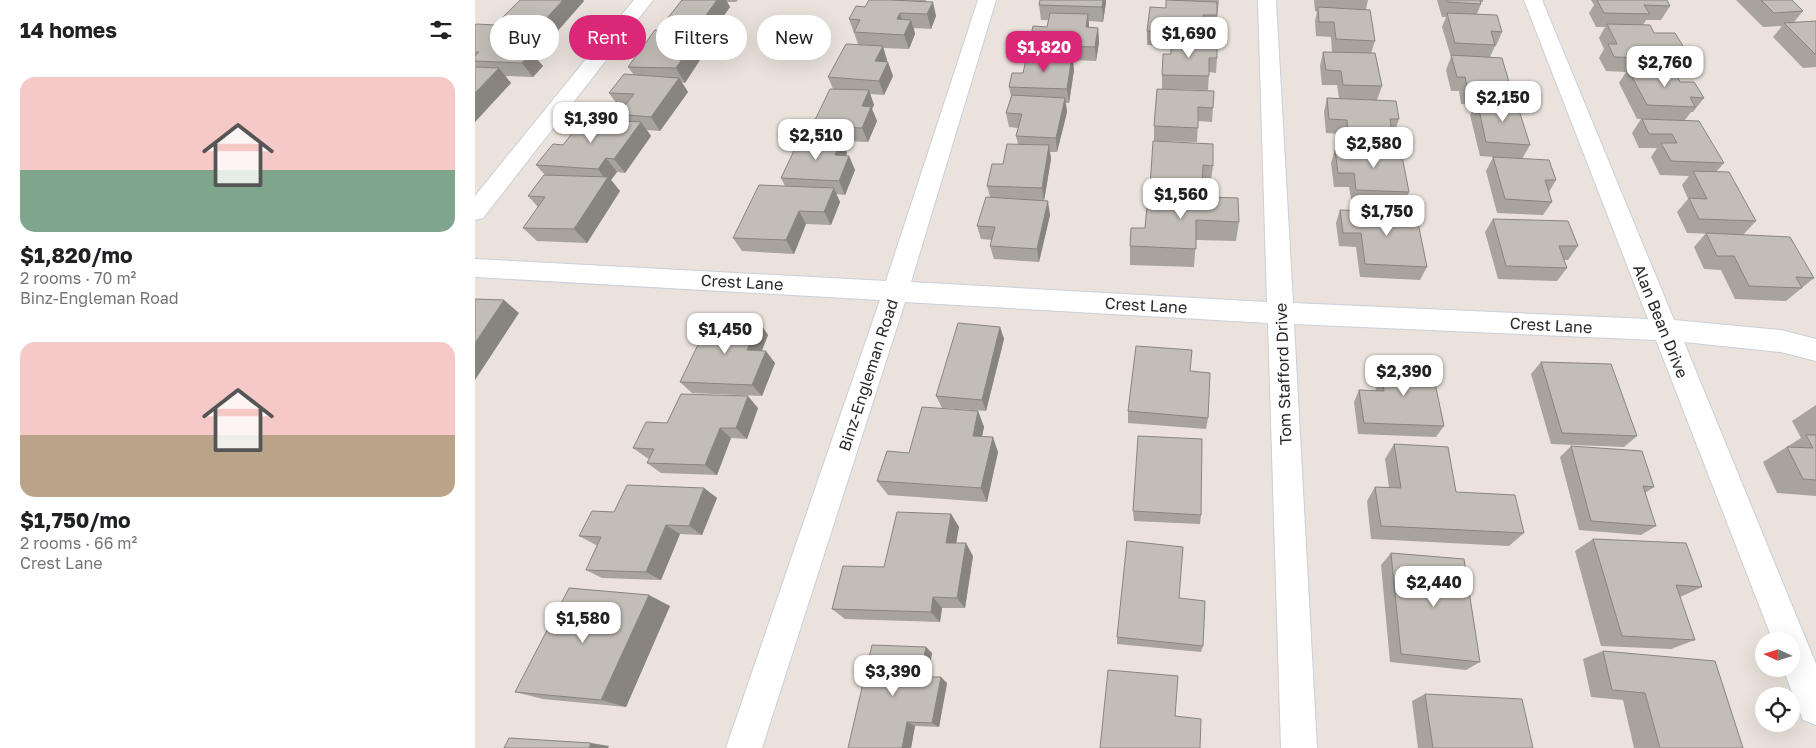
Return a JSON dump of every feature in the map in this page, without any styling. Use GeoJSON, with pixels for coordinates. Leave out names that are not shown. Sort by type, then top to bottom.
{"type":"FeatureCollection","features":[{"type":"Feature","properties":{"kind":"street"},"geometry":{"type":"LineString","coordinates":[[475,212],[644,0]]}},
{"type":"Feature","properties":{"kind":"street","name":"Binz-Engleman Road"},"geometry":{"type":"LineString","coordinates":[[744,748],[896,290],[987,0]]}},
{"type":"Feature","properties":{"kind":"street","name":"Tom Stafford Drive"},"geometry":{"type":"LineString","coordinates":[[1267,0],[1299,748]]}},
{"type":"Feature","properties":{"kind":"street","name":"Alan Bean Drive"},"geometry":{"type":"LineString","coordinates":[[1533,0],[1786,632]]}},
{"type":"Feature","properties":{"kind":"street","name":"Crest Lane"},"geometry":{"type":"LineString","coordinates":[[475,268],[896,290],[1280,313],[1665,330],[1781,341],[1816,350]]}},
{"type":"Feature","properties":{"kind":"street"},"geometry":{"type":"LineString","coordinates":[[1800,667],[1816,707]]}},
{"type":"Feature","properties":{"kind":"building"},"geometry":{"type":"Polygon","coordinates":[[[520,0],[563,0],[549,15],[505,15],[520,0]]]}},
{"type":"Feature","properties":{"kind":"building"},"geometry":{"type":"Polygon","coordinates":[[[682,0],[717,0],[706,15],[670,15],[682,0]]]}},
{"type":"Feature","properties":{"kind":"building"},"geometry":{"type":"Polygon","coordinates":[[[869,0],[933,2],[927,14],[900,13],[897,19],[911,20],[904,35],[854,32],[860,20],[849,19],[856,6],[865,7],[869,0]]]}},
{"type":"Feature","properties":{"kind":"building"},"geometry":{"type":"Polygon","coordinates":[[[1040,0],[1103,0],[1102,7],[1039,5],[1040,0]]]}},
{"type":"Feature","properties":{"kind":"building"},"geometry":{"type":"Polygon","coordinates":[[[1166,0],[1217,2],[1217,15],[1203,15],[1203,33],[1147,31],[1150,7],[1166,8],[1166,0]]]}},
{"type":"Feature","properties":{"kind":"building"},"geometry":{"type":"Polygon","coordinates":[[[1446,0],[1480,0],[1481,4],[1447,2],[1446,0]]]}},
{"type":"Feature","properties":{"kind":"building"},"geometry":{"type":"Polygon","coordinates":[[[1597,0],[1667,0],[1670,6],[1644,5],[1650,14],[1604,13],[1597,0]]]}},
{"type":"Feature","properties":{"kind":"building"},"geometry":{"type":"Polygon","coordinates":[[[1761,0],[1792,0],[1803,11],[1774,13],[1761,0]]]}},
{"type":"Feature","properties":{"kind":"building"},"geometry":{"type":"Polygon","coordinates":[[[1318,7],[1370,10],[1375,41],[1336,39],[1334,22],[1319,22],[1318,7]]]}},
{"type":"Feature","properties":{"kind":"building"},"geometry":{"type":"Polygon","coordinates":[[[1050,13],[1088,14],[1086,27],[1098,28],[1095,47],[1029,45],[1033,26],[1047,27],[1050,13]]]}},
{"type":"Feature","properties":{"kind":"building"},"geometry":{"type":"Polygon","coordinates":[[[1447,13],[1497,15],[1502,32],[1491,31],[1495,45],[1455,43],[1447,13]]]}},
{"type":"Feature","properties":{"kind":"building"},"geometry":{"type":"Polygon","coordinates":[[[1816,21],[1816,53],[1815,54],[1784,23],[1816,21]]]}},
{"type":"Feature","properties":{"kind":"building"},"geometry":{"type":"Polygon","coordinates":[[[1607,24],[1650,25],[1654,33],[1675,33],[1691,59],[1614,57],[1608,44],[1617,44],[1607,24]]]}},
{"type":"Feature","properties":{"kind":"building"},"geometry":{"type":"Polygon","coordinates":[[[475,25],[490,25],[490,60],[524,60],[522,63],[475,61],[475,56],[479,52],[475,52],[475,25]]]}},
{"type":"Feature","properties":{"kind":"building"},"geometry":{"type":"Polygon","coordinates":[[[656,30],[656,60],[682,60],[676,68],[628,67],[633,60],[646,60],[646,42],[656,30]]]}},
{"type":"Feature","properties":{"kind":"building"},"geometry":{"type":"Polygon","coordinates":[[[1171,42],[1217,43],[1217,58],[1209,58],[1209,76],[1162,75],[1163,54],[1171,54],[1171,42]]]}},
{"type":"Feature","properties":{"kind":"building"},"geometry":{"type":"Polygon","coordinates":[[[846,44],[883,46],[875,61],[888,62],[879,81],[828,77],[846,44]]]}},
{"type":"Feature","properties":{"kind":"building"},"geometry":{"type":"Polygon","coordinates":[[[1323,52],[1375,53],[1382,86],[1343,85],[1341,71],[1326,70],[1323,52]]]}},
{"type":"Feature","properties":{"kind":"building"},"geometry":{"type":"Polygon","coordinates":[[[1027,55],[1072,56],[1067,89],[1009,87],[1012,73],[1023,73],[1027,55]]]}},
{"type":"Feature","properties":{"kind":"building"},"geometry":{"type":"Polygon","coordinates":[[[1451,55],[1502,58],[1512,92],[1468,90],[1465,77],[1457,77],[1451,55]]]}},
{"type":"Feature","properties":{"kind":"building"},"geometry":{"type":"Polygon","coordinates":[[[475,67],[499,68],[475,93],[475,67]]]}},
{"type":"Feature","properties":{"kind":"building"},"geometry":{"type":"Polygon","coordinates":[[[1628,69],[1673,70],[1680,82],[1694,82],[1704,98],[1690,97],[1695,107],[1647,105],[1628,69]]]}},
{"type":"Feature","properties":{"kind":"building"},"geometry":{"type":"Polygon","coordinates":[[[624,74],[679,78],[651,117],[618,114],[634,94],[609,93],[624,74]]]}},
{"type":"Feature","properties":{"kind":"building"},"geometry":{"type":"Polygon","coordinates":[[[830,89],[869,90],[862,106],[871,107],[862,128],[812,126],[830,89]]]}},
{"type":"Feature","properties":{"kind":"building"},"geometry":{"type":"Polygon","coordinates":[[[1157,89],[1214,91],[1213,108],[1198,107],[1198,128],[1154,126],[1157,89]]]}},
{"type":"Feature","properties":{"kind":"building"},"geometry":{"type":"Polygon","coordinates":[[[1012,95],[1065,98],[1056,138],[1016,136],[1022,114],[1006,113],[1012,95]]]}},
{"type":"Feature","properties":{"kind":"building"},"geometry":{"type":"Polygon","coordinates":[[[1327,98],[1396,101],[1399,119],[1390,119],[1393,140],[1348,138],[1347,120],[1329,119],[1327,98]]]}},
{"type":"Feature","properties":{"kind":"building"},"geometry":{"type":"Polygon","coordinates":[[[1477,101],[1517,104],[1530,145],[1486,142],[1477,101]]]}},
{"type":"Feature","properties":{"kind":"building"},"geometry":{"type":"Polygon","coordinates":[[[584,118],[641,122],[614,159],[606,158],[598,169],[536,165],[553,144],[563,145],[584,118]]]}},
{"type":"Feature","properties":{"kind":"building"},"geometry":{"type":"Polygon","coordinates":[[[1642,119],[1699,121],[1724,163],[1671,161],[1661,143],[1677,143],[1672,134],[1649,134],[1642,119]]]}},
{"type":"Feature","properties":{"kind":"building"},"geometry":{"type":"Polygon","coordinates":[[[800,138],[841,139],[835,155],[849,156],[839,181],[781,178],[800,138]]]}},
{"type":"Feature","properties":{"kind":"building"},"geometry":{"type":"Polygon","coordinates":[[[1153,141],[1213,144],[1213,166],[1203,165],[1202,188],[1150,186],[1153,141]]]}},
{"type":"Feature","properties":{"kind":"building"},"geometry":{"type":"Polygon","coordinates":[[[1007,144],[1049,145],[1042,188],[987,186],[992,164],[1003,164],[1007,144]]]}},
{"type":"Feature","properties":{"kind":"building"},"geometry":{"type":"Polygon","coordinates":[[[1335,149],[1401,151],[1409,192],[1356,190],[1354,173],[1338,173],[1335,149]]]}},
{"type":"Feature","properties":{"kind":"building"},"geometry":{"type":"Polygon","coordinates":[[[1493,157],[1549,160],[1556,180],[1545,180],[1552,202],[1505,199],[1493,157]]]}},
{"type":"Feature","properties":{"kind":"building"},"geometry":{"type":"Polygon","coordinates":[[[1693,171],[1729,172],[1756,221],[1699,219],[1689,198],[1707,199],[1693,171]]]}},
{"type":"Feature","properties":{"kind":"building"},"geometry":{"type":"Polygon","coordinates":[[[544,175],[608,177],[574,229],[523,228],[545,197],[528,196],[544,175]]]}},
{"type":"Feature","properties":{"kind":"building"},"geometry":{"type":"Polygon","coordinates":[[[759,185],[834,188],[824,212],[799,211],[786,240],[733,238],[759,185]]]}},
{"type":"Feature","properties":{"kind":"building"},"geometry":{"type":"Polygon","coordinates":[[[1148,195],[1238,198],[1239,222],[1196,220],[1196,249],[1130,246],[1131,228],[1145,228],[1148,195]]]}},
{"type":"Feature","properties":{"kind":"building"},"geometry":{"type":"Polygon","coordinates":[[[986,197],[1048,201],[1037,249],[990,246],[995,227],[977,226],[986,197]]]}},
{"type":"Feature","properties":{"kind":"building"},"geometry":{"type":"Polygon","coordinates":[[[1340,210],[1416,213],[1427,267],[1365,264],[1361,233],[1343,233],[1340,210]]]}},
{"type":"Feature","properties":{"kind":"building"},"geometry":{"type":"Polygon","coordinates":[[[1493,219],[1568,221],[1578,246],[1559,246],[1567,268],[1506,266],[1493,219]]]}},
{"type":"Feature","properties":{"kind":"building"},"geometry":{"type":"Polygon","coordinates":[[[1706,233],[1790,237],[1814,278],[1796,277],[1802,288],[1749,286],[1734,256],[1717,256],[1706,233]]]}},
{"type":"Feature","properties":{"kind":"building"},"geometry":{"type":"Polygon","coordinates":[[[475,299],[504,300],[475,343],[475,299]]]}},
{"type":"Feature","properties":{"kind":"building"},"geometry":{"type":"Polygon","coordinates":[[[710,320],[759,322],[747,350],[766,351],[752,385],[680,382],[710,320]]]}},
{"type":"Feature","properties":{"kind":"building"},"geometry":{"type":"Polygon","coordinates":[[[958,323],[1000,327],[982,400],[936,396],[958,323]]]}},
{"type":"Feature","properties":{"kind":"building"},"geometry":{"type":"Polygon","coordinates":[[[1136,346],[1192,350],[1190,371],[1210,373],[1208,418],[1128,411],[1136,346]]]}},
{"type":"Feature","properties":{"kind":"building"},"geometry":{"type":"Polygon","coordinates":[[[1380,362],[1431,364],[1444,426],[1364,423],[1359,390],[1384,391],[1380,362]]]}},
{"type":"Feature","properties":{"kind":"building"},"geometry":{"type":"Polygon","coordinates":[[[1541,362],[1611,364],[1637,436],[1562,433],[1541,362]]]}},
{"type":"Feature","properties":{"kind":"building"},"geometry":{"type":"Polygon","coordinates":[[[681,394],[748,396],[736,428],[720,428],[705,465],[647,463],[654,449],[633,448],[646,422],[667,423],[681,394]]]}},
{"type":"Feature","properties":{"kind":"building"},"geometry":{"type":"Polygon","coordinates":[[[922,407],[978,411],[973,436],[993,437],[981,488],[877,481],[887,451],[909,453],[922,407]]]}},
{"type":"Feature","properties":{"kind":"building"},"geometry":{"type":"Polygon","coordinates":[[[1806,435],[1816,435],[1816,480],[1803,479],[1787,447],[1813,448],[1806,435]]]}},
{"type":"Feature","properties":{"kind":"building"},"geometry":{"type":"Polygon","coordinates":[[[1138,436],[1202,439],[1201,515],[1133,511],[1138,436]]]}},
{"type":"Feature","properties":{"kind":"building"},"geometry":{"type":"Polygon","coordinates":[[[1394,444],[1448,447],[1456,492],[1515,495],[1524,533],[1381,526],[1375,487],[1401,488],[1394,444]]]}},
{"type":"Feature","properties":{"kind":"building"},"geometry":{"type":"Polygon","coordinates":[[[1571,446],[1642,451],[1654,487],[1643,486],[1656,526],[1591,521],[1571,446]]]}},
{"type":"Feature","properties":{"kind":"building"},"geometry":{"type":"Polygon","coordinates":[[[627,485],[704,488],[689,526],[666,525],[646,572],[586,570],[601,537],[579,536],[592,511],[614,512],[627,485]]]}},
{"type":"Feature","properties":{"kind":"building"},"geometry":{"type":"Polygon","coordinates":[[[897,512],[951,514],[946,543],[966,543],[957,598],[933,597],[931,612],[832,609],[843,566],[884,567],[897,512]]]}},
{"type":"Feature","properties":{"kind":"building"},"geometry":{"type":"Polygon","coordinates":[[[1593,539],[1686,543],[1702,587],[1676,585],[1695,640],[1622,636],[1593,539]]]}},
{"type":"Feature","properties":{"kind":"building"},"geometry":{"type":"Polygon","coordinates":[[[1127,541],[1183,547],[1179,598],[1205,601],[1203,646],[1117,637],[1127,541]]]}},
{"type":"Feature","properties":{"kind":"building"},"geometry":{"type":"Polygon","coordinates":[[[1391,553],[1464,559],[1480,662],[1401,654],[1391,553]]]}},
{"type":"Feature","properties":{"kind":"building"},"geometry":{"type":"Polygon","coordinates":[[[569,588],[649,595],[601,700],[515,692],[569,588]]]}},
{"type":"Feature","properties":{"kind":"building"},"geometry":{"type":"Polygon","coordinates":[[[872,645],[926,647],[920,677],[941,677],[932,723],[907,722],[902,748],[848,748],[872,645]]]}},
{"type":"Feature","properties":{"kind":"building"},"geometry":{"type":"Polygon","coordinates":[[[1603,651],[1715,661],[1743,748],[1660,748],[1645,693],[1612,690],[1603,651]]]}},
{"type":"Feature","properties":{"kind":"building"},"geometry":{"type":"Polygon","coordinates":[[[1108,670],[1178,676],[1175,716],[1201,719],[1200,748],[1100,748],[1108,670]]]}},
{"type":"Feature","properties":{"kind":"building"},"geometry":{"type":"Polygon","coordinates":[[[1425,694],[1522,699],[1533,748],[1433,748],[1425,694]]]}},
{"type":"Feature","properties":{"kind":"building"},"geometry":{"type":"Polygon","coordinates":[[[509,738],[591,743],[589,748],[504,748],[509,738]]]}}]}
